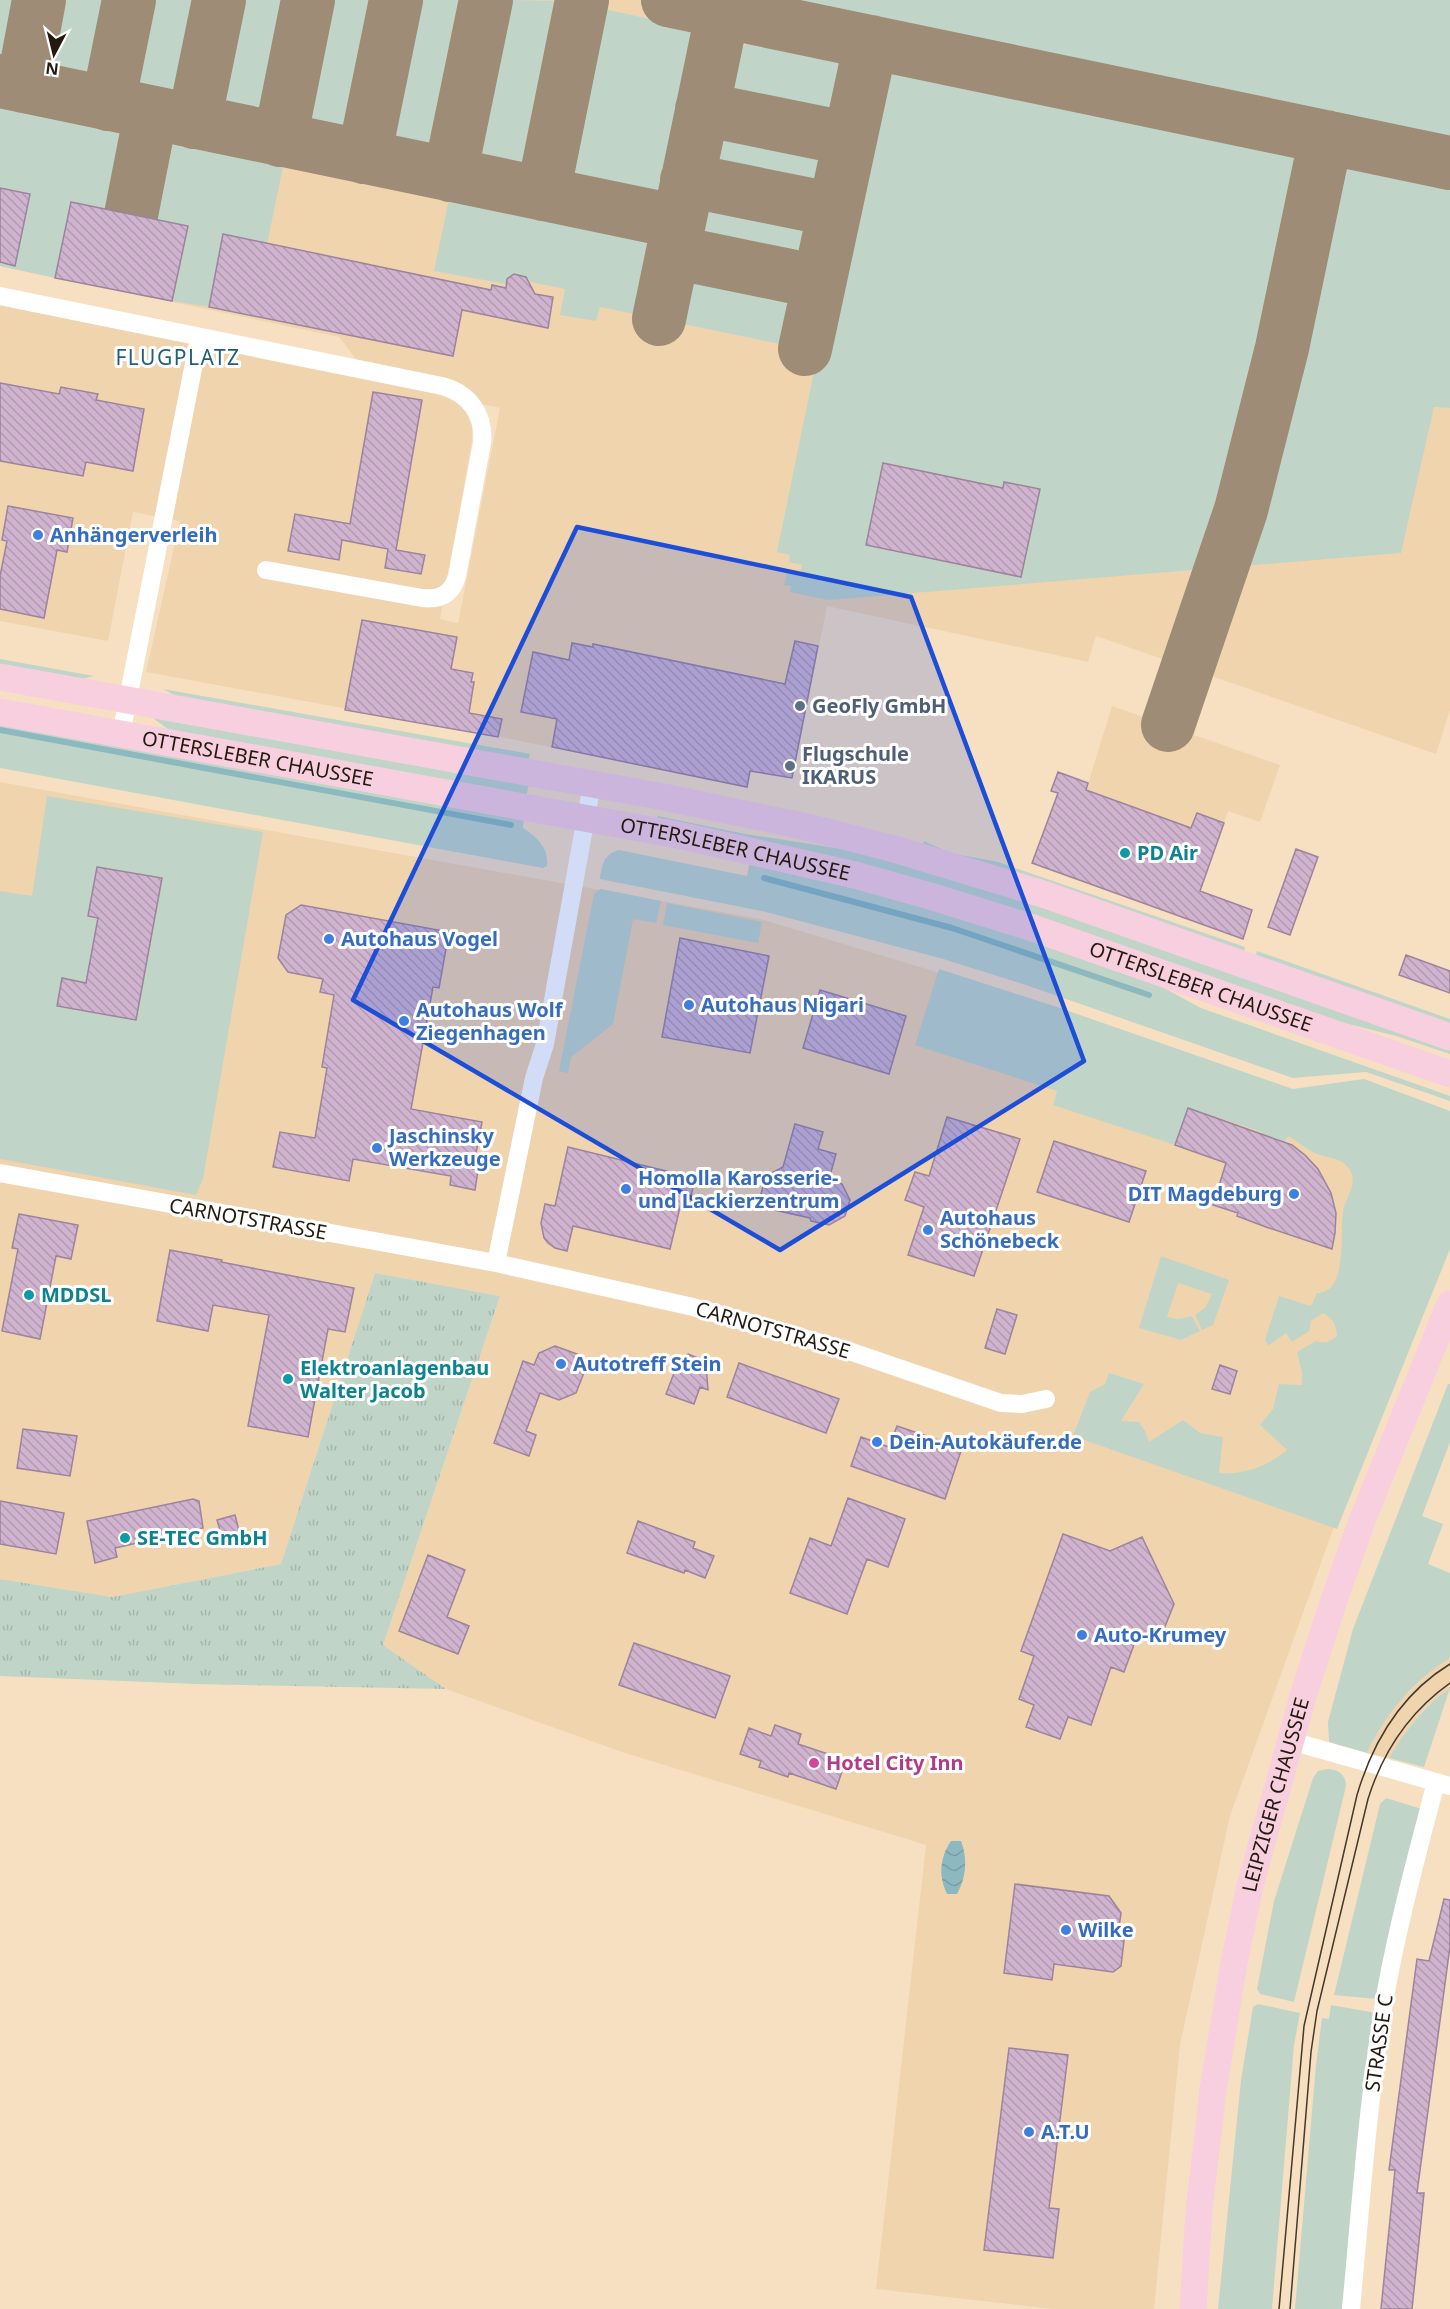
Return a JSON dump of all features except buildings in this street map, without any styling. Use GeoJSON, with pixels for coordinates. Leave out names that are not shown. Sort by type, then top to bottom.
{"type":"FeatureCollection","features":[{"type":"Feature","properties":{"kind":"main road","name":"OTTERSLEBER CHAUSSEE"},"geometry":{"type":"LineString","coordinates":[[0,677],[591,784],[803,826],[966,870],[1043,894],[1450,1037]]}},
{"type":"Feature","properties":{"kind":"main road","name":"OTTERSLEBER CHAUSSEE"},"geometry":{"type":"LineString","coordinates":[[0,712],[743,848],[855,875],[1030,927],[1450,1074]]}},
{"type":"Feature","properties":{"kind":"main road","name":"LEIPZIGER CHAUSSEE"},"geometry":{"type":"LineString","coordinates":[[1193,2309],[1199,2211],[1213,2090],[1233,1963],[1250,1886],[1318,1645],[1354,1543],[1450,1304]]}},
{"type":"Feature","properties":{"kind":"street"},"geometry":{"type":"LineString","coordinates":[[0,296],[449,388],[466,398],[476,409],[481,420],[482,443],[457,576],[453,587],[445,595],[422,598],[266,570]]}},
{"type":"Feature","properties":{"kind":"street"},"geometry":{"type":"LineString","coordinates":[[121,734],[199,338]]}},
{"type":"Feature","properties":{"kind":"street"},"geometry":{"type":"LineString","coordinates":[[496,1263],[534,1078],[544,1044],[591,784]]}},
{"type":"Feature","properties":{"kind":"street","name":"CARNOTSTRASSE"},"geometry":{"type":"LineString","coordinates":[[0,1173],[496,1263],[712,1312],[849,1351],[1001,1403],[1022,1404],[1046,1399]]}},
{"type":"Feature","properties":{"kind":"street"},"geometry":{"type":"LineString","coordinates":[[1291,1740],[1443,1784]]}},
{"type":"Feature","properties":{"kind":"street","name":"STRASSE C"},"geometry":{"type":"LineString","coordinates":[[1351,2309],[1370,2109],[1384,2008],[1402,1917],[1443,1784]]}},
{"type":"Feature","properties":{"kind":"highlighted area"},"geometry":{"type":"Polygon","coordinates":[[[577,527],[911,597],[1084,1061],[780,1250],[353,1000],[577,527]]]}},
{"type":"Feature","properties":{"kind":"shaded area"},"geometry":{"type":"Polygon","coordinates":[[[0,0],[1450,0],[1450,710],[1436,754],[1096,636],[1088,662],[827,606],[792,778],[750,771],[747,787],[511,739],[146,672],[180,521],[133,512],[108,641],[0,621],[0,305],[372,380],[339,337],[0,266],[0,0]],[[448,397],[459,404],[467,414],[472,426],[472,441],[440,619],[458,623],[500,408],[448,397]]]}},
{"type":"Feature","properties":{"kind":"shaded area"},"geometry":{"type":"Polygon","coordinates":[[[1112,706],[1280,765],[1260,822],[1228,811],[1224,823],[1197,814],[1191,828],[1086,790],[1112,706]]]}},
{"type":"Feature","properties":{"kind":"shaded area"},"geometry":{"type":"Polygon","coordinates":[[[0,782],[760,919],[1046,1005],[1294,1096],[1365,1083],[1335,1524],[1230,1816],[1180,2045],[1154,2309],[1053,2309],[876,2289],[926,1845],[622,1752],[446,1689],[383,1645],[500,1296],[375,1273],[281,1564],[112,1597],[0,1579],[0,782]]]}},
{"type":"Feature","properties":{"kind":"shaded area"},"geometry":{"type":"Polygon","coordinates":[[[1450,1658],[1450,1688],[1425,1708],[1389,1758],[1367,1753],[1384,1720],[1401,1699],[1434,1668],[1450,1658]]]}},
{"type":"Feature","properties":{"kind":"green space"},"geometry":{"type":"Polygon","coordinates":[[[0,0],[292,0],[267,121],[0,66],[0,0]]]}},
{"type":"Feature","properties":{"kind":"green space"},"geometry":{"type":"Polygon","coordinates":[[[323,0],[382,0],[353,140],[296,128],[323,0]]]}},
{"type":"Feature","properties":{"kind":"green space"},"geometry":{"type":"Polygon","coordinates":[[[412,0],[471,0],[439,158],[382,146],[412,0]]]}},
{"type":"Feature","properties":{"kind":"green space"},"geometry":{"type":"Polygon","coordinates":[[[501,0],[565,1],[530,176],[468,164],[501,0]]]}},
{"type":"Feature","properties":{"kind":"green space"},"geometry":{"type":"Polygon","coordinates":[[[778,0],[1450,0],[1450,140],[778,0]]]}},
{"type":"Feature","properties":{"kind":"green space"},"geometry":{"type":"Polygon","coordinates":[[[595,7],[686,27],[691,32],[695,43],[696,68],[667,203],[559,181],[595,7]]]}},
{"type":"Feature","properties":{"kind":"green space"},"geometry":{"type":"Polygon","coordinates":[[[750,42],[764,43],[1321,161],[1450,186],[1450,408],[1434,407],[1401,553],[828,600],[790,592],[791,586],[784,585],[787,573],[800,575],[802,565],[789,562],[790,555],[777,552],[818,352],[674,322],[729,66],[741,48],[750,42]]]}},
{"type":"Feature","properties":{"kind":"green space"},"geometry":{"type":"Polygon","coordinates":[[[0,97],[285,157],[267,244],[224,234],[209,307],[172,301],[188,226],[71,202],[55,278],[0,266],[0,97]]]}},
{"type":"Feature","properties":{"kind":"green space"},"geometry":{"type":"Polygon","coordinates":[[[451,190],[661,234],[644,316],[600,307],[596,321],[560,315],[565,289],[531,282],[526,277],[514,274],[507,279],[506,284],[434,271],[451,190]]]}},
{"type":"Feature","properties":{"kind":"green space"},"geometry":{"type":"Polygon","coordinates":[[[0,659],[94,676],[82,679],[0,667],[0,659]]]}},
{"type":"Feature","properties":{"kind":"green space"},"geometry":{"type":"Polygon","coordinates":[[[163,689],[530,754],[528,762],[176,696],[163,689]]]}},
{"type":"Feature","properties":{"kind":"green space"},"geometry":{"type":"Polygon","coordinates":[[[153,718],[529,784],[526,797],[173,733],[153,718]]]}},
{"type":"Feature","properties":{"kind":"green space"},"geometry":{"type":"Polygon","coordinates":[[[0,723],[524,817],[523,828],[533,835],[544,848],[547,866],[543,868],[0,768],[0,723]]]}},
{"type":"Feature","properties":{"kind":"green space"},"geometry":{"type":"Polygon","coordinates":[[[47,796],[263,832],[203,1179],[196,1195],[0,1159],[0,891],[32,896],[47,796]]]}},
{"type":"Feature","properties":{"kind":"green space"},"geometry":{"type":"Polygon","coordinates":[[[658,816],[745,834],[849,850],[984,887],[1450,1049],[1450,1054],[1396,1036],[1328,1019],[657,822],[658,816]]]}},
{"type":"Feature","properties":{"kind":"green space"},"geometry":{"type":"Polygon","coordinates":[[[924,841],[950,853],[998,862],[1245,947],[1244,951],[922,848],[924,841]]]}},
{"type":"Feature","properties":{"kind":"green space"},"geometry":{"type":"Polygon","coordinates":[[[619,850],[747,876],[750,860],[965,917],[1149,980],[1201,1008],[1450,1096],[1450,1101],[1366,1072],[1293,1078],[1023,984],[940,958],[766,912],[600,879],[605,860],[610,854],[619,850]]]}},
{"type":"Feature","properties":{"kind":"green space"},"geometry":{"type":"Polygon","coordinates":[[[601,889],[661,901],[656,923],[633,919],[613,1024],[571,1057],[568,1073],[559,1071],[594,894],[601,889]]]}},
{"type":"Feature","properties":{"kind":"green space"},"geometry":{"type":"Polygon","coordinates":[[[667,903],[762,922],[758,943],[663,925],[667,903]]]}},
{"type":"Feature","properties":{"kind":"green space"},"geometry":{"type":"Polygon","coordinates":[[[1257,951],[1450,1019],[1450,1028],[1255,958],[1257,951]]]}},
{"type":"Feature","properties":{"kind":"green space"},"geometry":{"type":"Polygon","coordinates":[[[939,969],[1057,1007],[1293,1089],[1364,1079],[1450,1111],[1450,1249],[1337,1529],[1073,1436],[1090,1392],[1105,1384],[1109,1373],[1144,1384],[1121,1421],[1139,1422],[1149,1442],[1183,1420],[1200,1433],[1223,1437],[1219,1473],[1247,1471],[1272,1461],[1287,1450],[1260,1425],[1273,1409],[1279,1384],[1302,1385],[1297,1352],[1316,1341],[1330,1341],[1337,1336],[1337,1332],[1332,1320],[1323,1313],[1311,1321],[1309,1331],[1292,1342],[1286,1333],[1268,1346],[1265,1340],[1279,1296],[1311,1306],[1317,1293],[1327,1290],[1334,1283],[1340,1260],[1343,1212],[1353,1183],[1348,1167],[1337,1160],[1312,1151],[1288,1136],[1285,1142],[1278,1140],[1276,1144],[1261,1139],[1262,1132],[1188,1108],[1175,1145],[1053,1105],[1057,1091],[915,1045],[939,969]]]}},
{"type":"Feature","properties":{"kind":"green space"},"geometry":{"type":"Polygon","coordinates":[[[1161,1256],[1229,1280],[1213,1325],[1202,1330],[1195,1315],[1205,1308],[1212,1294],[1178,1283],[1167,1317],[1178,1319],[1192,1316],[1200,1331],[1181,1340],[1139,1328],[1161,1256]]]}},
{"type":"Feature","properties":{"kind":"green space"},"geometry":{"type":"Polygon","coordinates":[[[375,1273],[500,1296],[383,1645],[446,1689],[195,1684],[0,1676],[0,1579],[112,1597],[281,1564],[375,1273]]]}},
{"type":"Feature","properties":{"kind":"green space"},"geometry":{"type":"Polygon","coordinates":[[[1448,1384],[1450,1384],[1450,1442],[1422,1516],[1443,1524],[1428,1564],[1450,1573],[1450,1658],[1424,1677],[1402,1699],[1392,1711],[1367,1753],[1329,1742],[1328,1722],[1353,1629],[1448,1384]]]}},
{"type":"Feature","properties":{"kind":"green space"},"geometry":{"type":"Polygon","coordinates":[[[1450,1688],[1424,1767],[1389,1758],[1416,1720],[1450,1688]]]}},
{"type":"Feature","properties":{"kind":"green space"},"geometry":{"type":"Polygon","coordinates":[[[1328,1769],[1341,1773],[1346,1786],[1294,2002],[1260,1994],[1257,1989],[1274,1901],[1313,1778],[1318,1771],[1328,1769]]]}},
{"type":"Feature","properties":{"kind":"green space"},"geometry":{"type":"Polygon","coordinates":[[[1386,1798],[1422,1809],[1377,1999],[1334,1995],[1380,1804],[1386,1798]]]}},
{"type":"Feature","properties":{"kind":"green space"},"geometry":{"type":"Polygon","coordinates":[[[1258,2004],[1300,2013],[1294,2045],[1272,2309],[1218,2309],[1241,2080],[1253,2007],[1258,2004]]]}},
{"type":"Feature","properties":{"kind":"green space"},"geometry":{"type":"Polygon","coordinates":[[[1331,2005],[1374,2014],[1342,2309],[1295,2309],[1316,2065],[1322,2018],[1329,2019],[1331,2005]]]}},
{"type":"Feature","properties":{"kind":"water"},"geometry":{"type":"Polygon","coordinates":[[[951,1841],[961,1841],[965,1855],[964,1875],[957,1894],[947,1894],[941,1874],[944,1853],[951,1841]]]}},
{"type":"Feature","properties":{"kind":"waterway"},"geometry":{"type":"LineString","coordinates":[[0,730],[511,825]]}},
{"type":"Feature","properties":{"kind":"waterway"},"geometry":{"type":"LineString","coordinates":[[764,878],[952,928],[1149,995]]}},
{"type":"Feature","properties":{"kind":"taxiway"},"geometry":{"type":"LineString","coordinates":[[23,86],[39,0]]}},
{"type":"Feature","properties":{"kind":"taxiway"},"geometry":{"type":"LineString","coordinates":[[108,104],[129,0]]}},
{"type":"Feature","properties":{"kind":"taxiway"},"geometry":{"type":"LineString","coordinates":[[194,122],[219,0]]}},
{"type":"Feature","properties":{"kind":"taxiway"},"geometry":{"type":"LineString","coordinates":[[280,140],[308,0]]}},
{"type":"Feature","properties":{"kind":"taxiway"},"geometry":{"type":"LineString","coordinates":[[364,157],[396,0]]}},
{"type":"Feature","properties":{"kind":"taxiway"},"geometry":{"type":"LineString","coordinates":[[450,175],[486,0]]}},
{"type":"Feature","properties":{"kind":"taxiway"},"geometry":{"type":"LineString","coordinates":[[543,194],[582,0]]}},
{"type":"Feature","properties":{"kind":"taxiway"},"geometry":{"type":"LineString","coordinates":[[668,0],[1450,163]]}},
{"type":"Feature","properties":{"kind":"taxiway"},"geometry":{"type":"LineString","coordinates":[[659,319],[725,0]]}},
{"type":"Feature","properties":{"kind":"taxiway"},"geometry":{"type":"LineString","coordinates":[[805,349],[871,42]]}},
{"type":"Feature","properties":{"kind":"taxiway"},"geometry":{"type":"LineString","coordinates":[[0,81],[679,222]]}},
{"type":"Feature","properties":{"kind":"taxiway"},"geometry":{"type":"LineString","coordinates":[[702,109],[850,139]]}},
{"type":"Feature","properties":{"kind":"taxiway"},"geometry":{"type":"LineString","coordinates":[[131,215],[151,113]]}},
{"type":"Feature","properties":{"kind":"taxiway"},"geometry":{"type":"LineString","coordinates":[[1168,725],[1241,510],[1282,348],[1326,137]]}},
{"type":"Feature","properties":{"kind":"taxiway"},"geometry":{"type":"LineString","coordinates":[[687,180],[835,210]]}},
{"type":"Feature","properties":{"kind":"taxiway"},"geometry":{"type":"LineString","coordinates":[[673,252],[819,282]]}},
{"type":"Feature","properties":{"kind":"tram line"},"geometry":{"type":"LineString","coordinates":[[1279,2309],[1304,2026],[1357,1795],[1371,1756],[1391,1720],[1417,1690],[1450,1664]]}},
{"type":"Feature","properties":{"kind":"tram line"},"geometry":{"type":"LineString","coordinates":[[1290,2309],[1311,2052],[1317,2011],[1368,1799],[1381,1765],[1399,1734],[1422,1707],[1450,1683]]}},
{"type":"Feature","properties":{"kind":"place","name":"Anhängerverleih"},"geometry":{"type":"Point","coordinates":[38,535]}},
{"type":"Feature","properties":{"kind":"place","name":"GeoFly GmbH"},"geometry":{"type":"Point","coordinates":[800,706]}},
{"type":"Feature","properties":{"kind":"place","name":"Flugschule IKARUS"},"geometry":{"type":"Point","coordinates":[790,766]}},
{"type":"Feature","properties":{"kind":"place","name":"PD Air"},"geometry":{"type":"Point","coordinates":[1125,853]}},
{"type":"Feature","properties":{"kind":"place","name":"Autohaus Vogel"},"geometry":{"type":"Point","coordinates":[329,939]}},
{"type":"Feature","properties":{"kind":"place","name":"Autohaus Nigari"},"geometry":{"type":"Point","coordinates":[689,1005]}},
{"type":"Feature","properties":{"kind":"place","name":"Autohaus Wolf Ziegenhagen"},"geometry":{"type":"Point","coordinates":[404,1021]}},
{"type":"Feature","properties":{"kind":"place","name":"Jaschinsky Werkzeuge"},"geometry":{"type":"Point","coordinates":[377,1148]}},
{"type":"Feature","properties":{"kind":"place","name":"Homolla Karosserie- und Lackierzentrum"},"geometry":{"type":"Point","coordinates":[626,1189]}},
{"type":"Feature","properties":{"kind":"place","name":"DIT Magdeburg"},"geometry":{"type":"Point","coordinates":[1294,1194]}},
{"type":"Feature","properties":{"kind":"place","name":"Autohaus Schönebeck"},"geometry":{"type":"Point","coordinates":[928,1230]}},
{"type":"Feature","properties":{"kind":"place","name":"MDDSL"},"geometry":{"type":"Point","coordinates":[29,1295]}},
{"type":"Feature","properties":{"kind":"place","name":"Autotreff Stein"},"geometry":{"type":"Point","coordinates":[561,1364]}},
{"type":"Feature","properties":{"kind":"place","name":"Elektroanlagenbau Walter Jacob"},"geometry":{"type":"Point","coordinates":[288,1379]}},
{"type":"Feature","properties":{"kind":"place","name":"Dein-Autokäufer.de"},"geometry":{"type":"Point","coordinates":[877,1442]}},
{"type":"Feature","properties":{"kind":"place","name":"SE-TEC GmbH"},"geometry":{"type":"Point","coordinates":[125,1538]}},
{"type":"Feature","properties":{"kind":"place","name":"Auto-Krumey"},"geometry":{"type":"Point","coordinates":[1082,1635]}},
{"type":"Feature","properties":{"kind":"place","name":"Hotel City Inn"},"geometry":{"type":"Point","coordinates":[814,1763]}},
{"type":"Feature","properties":{"kind":"place","name":"Wilke"},"geometry":{"type":"Point","coordinates":[1066,1930]}},
{"type":"Feature","properties":{"kind":"place","name":"A.T.U"},"geometry":{"type":"Point","coordinates":[1029,2132]}},
{"type":"Feature","properties":{"kind":"district","name":"FLUGPLATZ"},"geometry":{"type":"Point","coordinates":[178,358]}}]}
